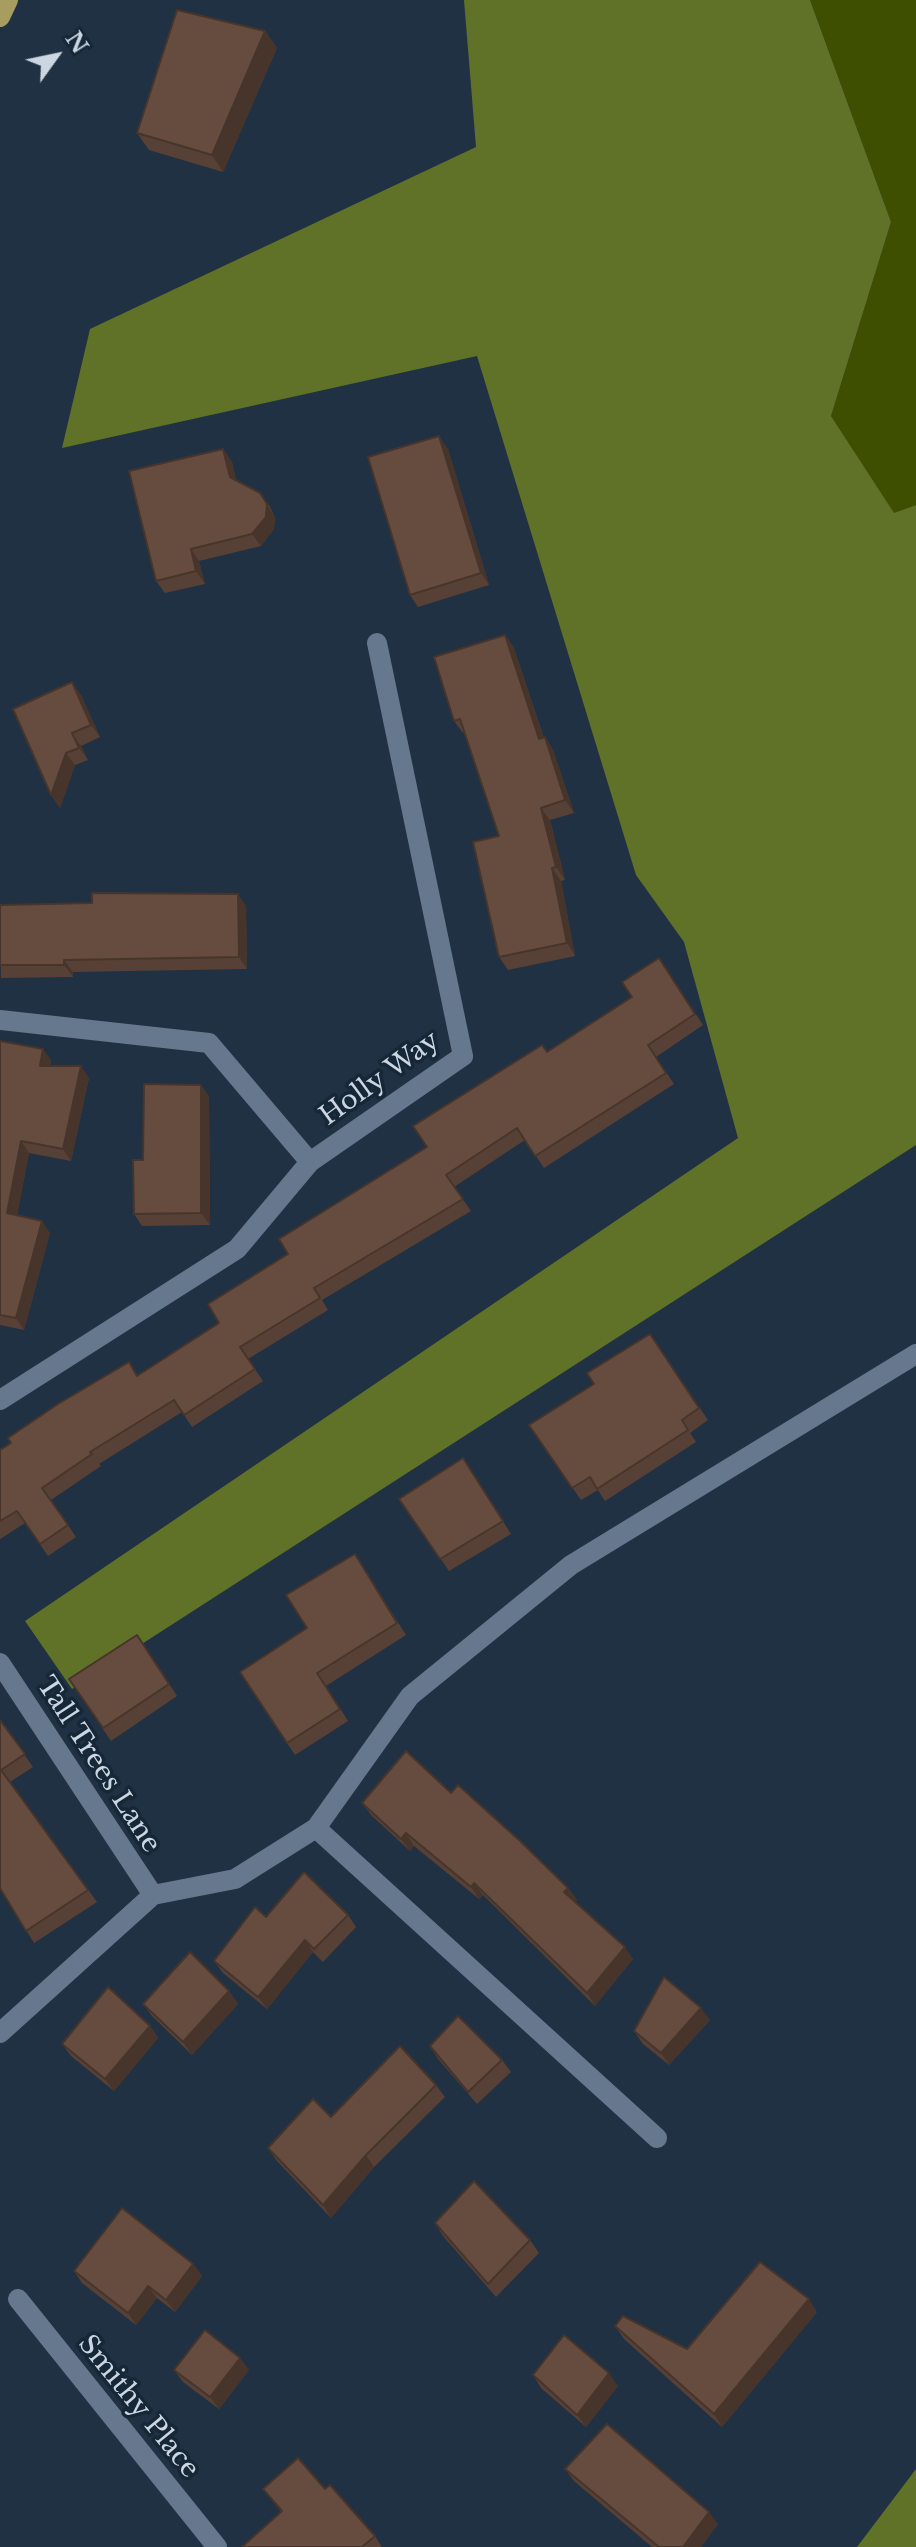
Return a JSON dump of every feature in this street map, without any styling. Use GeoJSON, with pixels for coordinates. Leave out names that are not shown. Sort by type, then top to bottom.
{"type":"FeatureCollection","features":[{"type":"Feature","properties":{"kind":"main road"},"geometry":{"type":"LineString","coordinates":[[0,17],[8,0]]}},
{"type":"Feature","properties":{"kind":"street","name":"Holly Way"},"geometry":{"type":"LineString","coordinates":[[0,1400],[237,1249],[310,1162],[463,1056],[377,643]]}},
{"type":"Feature","properties":{"kind":"street"},"geometry":{"type":"LineString","coordinates":[[0,1020],[209,1043],[310,1162]]}},
{"type":"Feature","properties":{"kind":"street"},"geometry":{"type":"LineString","coordinates":[[0,2033],[153,1895],[235,1879],[316,1828],[410,1696],[571,1565],[916,1354]]}},
{"type":"Feature","properties":{"kind":"street","name":"Tall Trees Lane"},"geometry":{"type":"LineString","coordinates":[[0,1663],[153,1895]]}},
{"type":"Feature","properties":{"kind":"street"},"geometry":{"type":"LineString","coordinates":[[316,1828],[657,2138]]}},
{"type":"Feature","properties":{"kind":"street","name":"Smithy Place"},"geometry":{"type":"LineString","coordinates":[[18,2299],[217,2547]]}},
{"type":"Feature","properties":{"kind":"green space"},"geometry":{"type":"Polygon","coordinates":[[[464,0],[810,0],[891,222],[831,416],[894,513],[916,505],[916,1145],[72,1689],[25,1621],[738,1138],[684,942],[636,875],[477,356],[62,448],[90,329],[476,147],[464,0]]]}},
{"type":"Feature","properties":{"kind":"green space"},"geometry":{"type":"Polygon","coordinates":[[[810,0],[916,0],[916,505],[894,514],[831,416],[891,222],[810,0]]]}},
{"type":"Feature","properties":{"kind":"green space"},"geometry":{"type":"Polygon","coordinates":[[[916,2469],[916,2547],[857,2547],[916,2469]]]}},
{"type":"Feature","properties":{"kind":"building"},"geometry":{"type":"Polygon","coordinates":[[[177,10],[265,31],[212,155],[137,133],[177,10]]]}},
{"type":"Feature","properties":{"kind":"building"},"geometry":{"type":"Polygon","coordinates":[[[439,436],[481,573],[410,595],[368,457],[439,436]]]}},
{"type":"Feature","properties":{"kind":"building"},"geometry":{"type":"Polygon","coordinates":[[[223,449],[230,477],[260,493],[267,504],[266,517],[252,534],[191,549],[196,571],[156,581],[129,471],[223,449]]]}},
{"type":"Feature","properties":{"kind":"building"},"geometry":{"type":"Polygon","coordinates":[[[505,635],[539,739],[545,737],[565,800],[541,808],[556,867],[552,868],[567,943],[499,957],[473,842],[499,836],[460,719],[454,721],[434,657],[505,635]]]}},
{"type":"Feature","properties":{"kind":"building"},"geometry":{"type":"Polygon","coordinates":[[[72,682],[91,725],[72,733],[79,748],[66,753],[51,795],[13,709],[72,682]]]}},
{"type":"Feature","properties":{"kind":"building"},"geometry":{"type":"Polygon","coordinates":[[[92,893],[238,894],[239,957],[64,960],[64,965],[0,965],[0,905],[92,903],[92,893]]]}},
{"type":"Feature","properties":{"kind":"building"},"geometry":{"type":"Polygon","coordinates":[[[659,958],[695,1014],[648,1045],[666,1073],[535,1156],[517,1128],[446,1175],[463,1199],[314,1288],[320,1298],[240,1347],[255,1369],[184,1415],[174,1400],[90,1452],[92,1454],[42,1488],[68,1525],[40,1544],[17,1511],[0,1521],[0,1450],[11,1443],[8,1438],[129,1362],[137,1376],[219,1323],[208,1304],[288,1254],[279,1239],[427,1147],[413,1126],[542,1045],[547,1052],[632,997],[622,982],[659,958]]]}},
{"type":"Feature","properties":{"kind":"building"},"geometry":{"type":"Polygon","coordinates":[[[0,1041],[43,1049],[40,1066],[81,1066],[63,1149],[21,1141],[7,1213],[42,1221],[16,1318],[0,1315],[0,1041]]]}},
{"type":"Feature","properties":{"kind":"building"},"geometry":{"type":"Polygon","coordinates":[[[144,1084],[201,1085],[201,1213],[134,1214],[133,1160],[143,1160],[144,1084]]]}},
{"type":"Feature","properties":{"kind":"building"},"geometry":{"type":"Polygon","coordinates":[[[650,1334],[699,1408],[682,1420],[688,1430],[597,1489],[590,1477],[572,1488],[529,1425],[594,1384],[587,1373],[650,1334]]]}},
{"type":"Feature","properties":{"kind":"building"},"geometry":{"type":"Polygon","coordinates":[[[463,1458],[503,1521],[440,1559],[399,1499],[463,1458]]]}},
{"type":"Feature","properties":{"kind":"building"},"geometry":{"type":"Polygon","coordinates":[[[355,1554],[397,1623],[317,1673],[340,1709],[287,1743],[240,1672],[307,1628],[286,1595],[355,1554]]]}},
{"type":"Feature","properties":{"kind":"building"},"geometry":{"type":"Polygon","coordinates":[[[137,1635],[169,1684],[103,1728],[69,1679],[137,1635]]]}},
{"type":"Feature","properties":{"kind":"building"},"geometry":{"type":"Polygon","coordinates":[[[0,1720],[25,1754],[1,1770],[88,1890],[26,1931],[0,1888],[0,1720]]]}},
{"type":"Feature","properties":{"kind":"building"},"geometry":{"type":"Polygon","coordinates":[[[406,1751],[451,1793],[458,1785],[568,1888],[564,1892],[625,1947],[587,1993],[474,1883],[471,1887],[406,1833],[401,1839],[362,1803],[406,1751]]]}},
{"type":"Feature","properties":{"kind":"building"},"geometry":{"type":"Polygon","coordinates":[[[304,1872],[348,1915],[314,1949],[305,1940],[258,1997],[214,1961],[255,1907],[266,1917],[304,1872]]]}},
{"type":"Feature","properties":{"kind":"building"},"geometry":{"type":"Polygon","coordinates":[[[190,1952],[229,1991],[183,2042],[143,2004],[190,1952]]]}},
{"type":"Feature","properties":{"kind":"building"},"geometry":{"type":"Polygon","coordinates":[[[664,1977],[701,2008],[661,2053],[634,2031],[664,1977]]]}},
{"type":"Feature","properties":{"kind":"building"},"geometry":{"type":"Polygon","coordinates":[[[108,1987],[150,2026],[105,2079],[62,2044],[108,1987]]]}},
{"type":"Feature","properties":{"kind":"building"},"geometry":{"type":"Polygon","coordinates":[[[458,2016],[502,2060],[468,2092],[430,2046],[458,2016]]]}},
{"type":"Feature","properties":{"kind":"building"},"geometry":{"type":"Polygon","coordinates":[[[400,2046],[436,2085],[366,2155],[323,2205],[268,2148],[313,2099],[331,2117],[400,2046]]]}},
{"type":"Feature","properties":{"kind":"building"},"geometry":{"type":"Polygon","coordinates":[[[474,2181],[530,2240],[488,2284],[435,2223],[474,2181]]]}},
{"type":"Feature","properties":{"kind":"building"},"geometry":{"type":"Polygon","coordinates":[[[122,2208],[193,2264],[166,2300],[148,2286],[128,2313],[74,2271],[122,2208]]]}},
{"type":"Feature","properties":{"kind":"building"},"geometry":{"type":"Polygon","coordinates":[[[760,2262],[809,2299],[714,2414],[615,2326],[623,2316],[687,2349],[760,2262]]]}},
{"type":"Feature","properties":{"kind":"building"},"geometry":{"type":"Polygon","coordinates":[[[205,2330],[240,2358],[210,2397],[174,2370],[205,2330]]]}},
{"type":"Feature","properties":{"kind":"building"},"geometry":{"type":"Polygon","coordinates":[[[564,2335],[609,2373],[577,2415],[533,2375],[564,2335]]]}},
{"type":"Feature","properties":{"kind":"building"},"geometry":{"type":"Polygon","coordinates":[[[607,2424],[709,2512],[683,2547],[659,2547],[565,2469],[607,2424]]]}},
{"type":"Feature","properties":{"kind":"building"},"geometry":{"type":"Polygon","coordinates":[[[298,2458],[325,2489],[330,2485],[375,2536],[362,2547],[242,2547],[282,2511],[263,2489],[298,2458]]]}}]}
